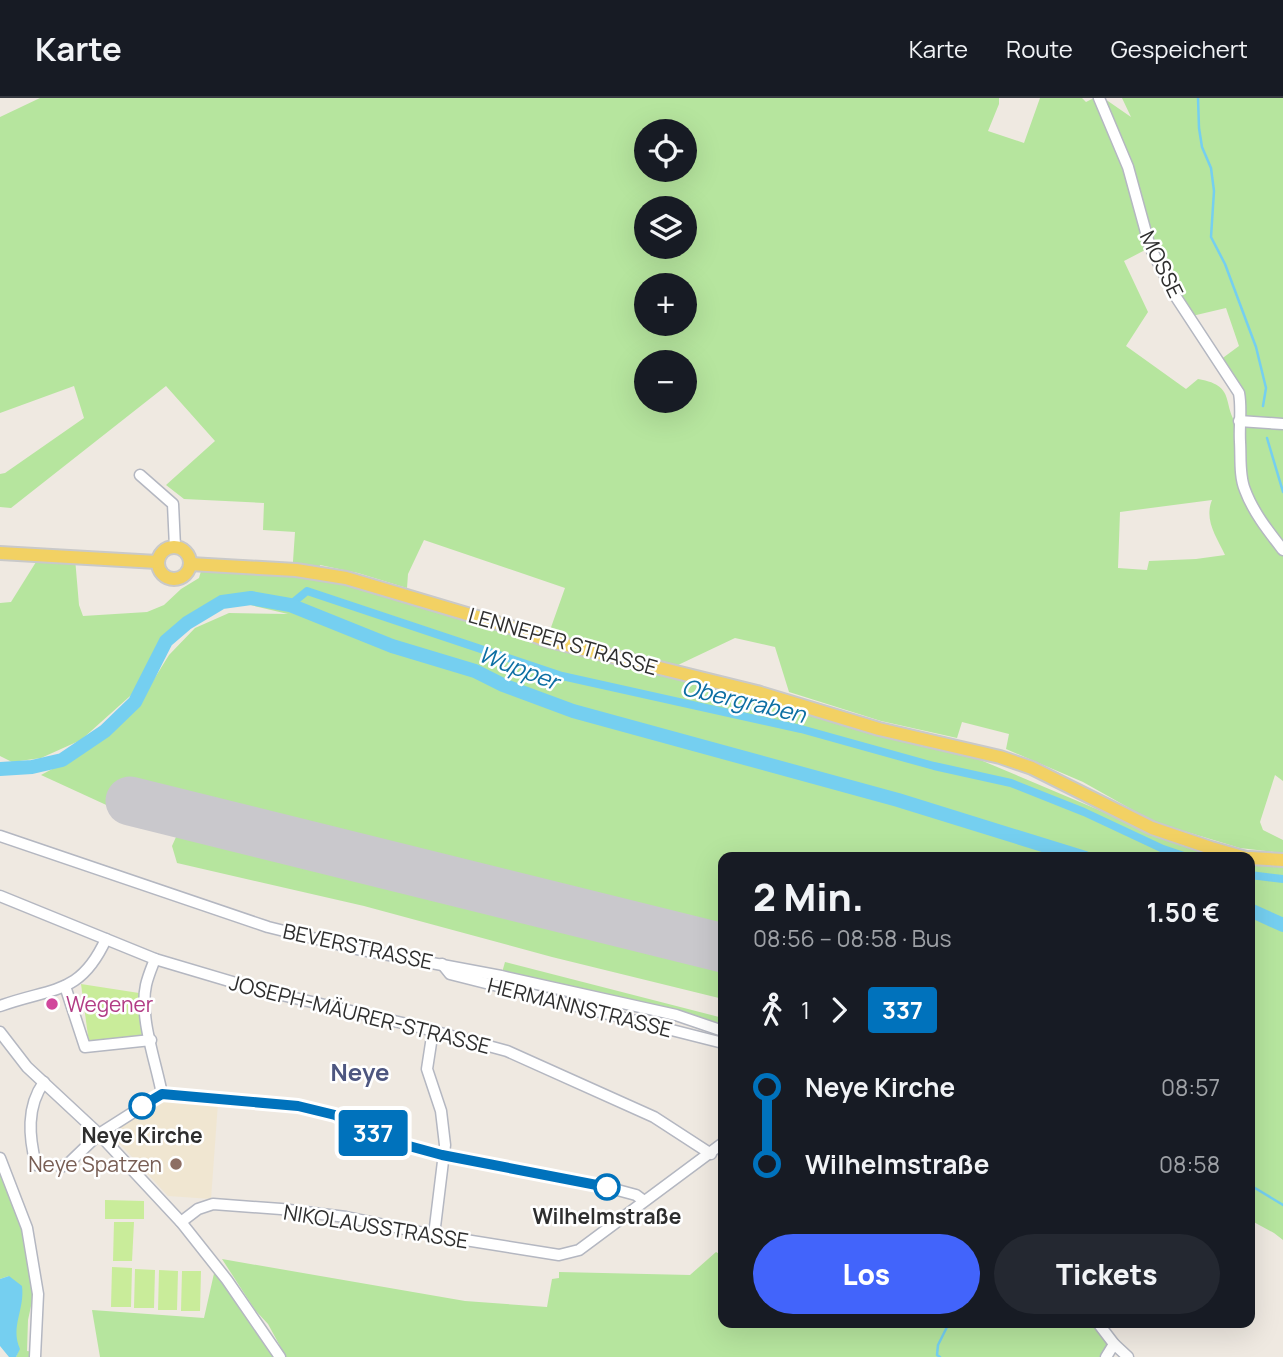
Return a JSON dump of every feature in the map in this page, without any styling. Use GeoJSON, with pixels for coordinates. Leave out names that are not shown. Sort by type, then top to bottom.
{"type":"FeatureCollection","features":[{"type":"Feature","properties":{"kind":"main road"},"geometry":{"type":"LineString","coordinates":[[175,547],[184,551],[190,565],[185,575],[173,580],[160,572],[157,562],[165,550],[175,547]]}},
{"type":"Feature","properties":{"kind":"main road"},"geometry":{"type":"LineString","coordinates":[[0,553],[157,562]]}},
{"type":"Feature","properties":{"kind":"main road","name":"LENNEPER STRASSE"},"geometry":{"type":"LineString","coordinates":[[190,565],[296,570],[346,578],[546,640],[785,699],[879,729],[980,751],[1032,768],[1152,828],[1229,852]]}},
{"type":"Feature","properties":{"kind":"main road","name":"LENNEPER STRASSE"},"geometry":{"type":"LineString","coordinates":[[1255,858],[1283,860]]}},
{"type":"Feature","properties":{"kind":"street","name":"MOSSE"},"geometry":{"type":"LineString","coordinates":[[1099,98],[1128,167],[1150,247],[1176,297],[1239,393],[1244,489],[1264,525],[1283,550]]}},
{"type":"Feature","properties":{"kind":"street"},"geometry":{"type":"LineString","coordinates":[[1239,421],[1283,424]]}},
{"type":"Feature","properties":{"kind":"street"},"geometry":{"type":"LineString","coordinates":[[140,475],[173,504],[175,547]]}},
{"type":"Feature","properties":{"kind":"street","name":"BEVERSTRASSE"},"geometry":{"type":"LineString","coordinates":[[0,836],[268,927],[357,949],[442,964],[677,1016],[718,1029]]}},
{"type":"Feature","properties":{"kind":"street","name":"JOSEPH-MÄURER-STRASSE"},"geometry":{"type":"LineString","coordinates":[[0,896],[155,959],[256,989],[433,1030],[507,1051],[548,1072],[622,1101],[654,1117],[711,1154]]}},
{"type":"Feature","properties":{"kind":"street"},"geometry":{"type":"LineString","coordinates":[[0,1006],[65,986],[83,977],[96,961],[106,939]]}},
{"type":"Feature","properties":{"kind":"street"},"geometry":{"type":"LineString","coordinates":[[155,959],[146,984],[145,1002],[162,1094]]}},
{"type":"Feature","properties":{"kind":"street","name":"HERMANNSTRASSE"},"geometry":{"type":"LineString","coordinates":[[442,964],[450,974],[718,1043]]}},
{"type":"Feature","properties":{"kind":"street"},"geometry":{"type":"LineString","coordinates":[[65,986],[85,1047],[151,1040]]}},
{"type":"Feature","properties":{"kind":"street"},"geometry":{"type":"LineString","coordinates":[[433,1030],[427,1069],[444,1128],[445,1145],[434,1235]]}},
{"type":"Feature","properties":{"kind":"street"},"geometry":{"type":"LineString","coordinates":[[0,1032],[27,1067],[99,1134],[181,1222],[227,1280],[280,1357]]}},
{"type":"Feature","properties":{"kind":"street"},"geometry":{"type":"LineString","coordinates":[[36,1165],[32,1149],[31,1112],[37,1091],[44,1082]]}},
{"type":"Feature","properties":{"kind":"street"},"geometry":{"type":"LineString","coordinates":[[61,1167],[70,1162],[99,1134],[162,1094],[298,1106],[335,1115],[387,1140],[442,1155],[610,1188],[644,1200],[662,1190],[718,1148]]}},
{"type":"Feature","properties":{"kind":"street"},"geometry":{"type":"LineString","coordinates":[[0,1158],[27,1228],[38,1294],[35,1357]]}},
{"type":"Feature","properties":{"kind":"street","name":"NIKOLAUSSTRASSE"},"geometry":{"type":"LineString","coordinates":[[181,1222],[198,1209],[213,1204],[343,1216],[434,1235],[559,1255],[575,1252],[644,1200]]}},
{"type":"Feature","properties":{"kind":"street"},"geometry":{"type":"LineString","coordinates":[[1102,1328],[1128,1357]]}},
{"type":"Feature","properties":{"kind":"street"},"geometry":{"type":"LineString","coordinates":[[1106,1357],[1114,1344]]}},
{"type":"Feature","properties":{"kind":"shaded area","name":"Neye Spatzen"},"geometry":{"type":"Polygon","coordinates":[[[181,1099],[218,1103],[211,1199],[168,1196],[110,1133],[159,1103],[181,1099]]]}},
{"type":"Feature","properties":{"kind":"green space"},"geometry":{"type":"Polygon","coordinates":[[[40,98],[999,98],[988,131],[1024,143],[1040,98],[1082,98],[1086,102],[1094,98],[1120,154],[1136,219],[1147,249],[1124,261],[1148,312],[1126,346],[1186,389],[1198,379],[1220,387],[1225,393],[1231,415],[1243,431],[1245,426],[1283,428],[1283,781],[1275,775],[1260,822],[1263,830],[1283,840],[1283,853],[1240,848],[1154,822],[1083,782],[1006,749],[1009,734],[962,722],[957,738],[881,721],[789,692],[775,647],[735,638],[678,665],[549,633],[565,588],[424,540],[408,574],[407,588],[320,565],[318,577],[404,599],[544,646],[736,692],[971,756],[1184,846],[1207,852],[718,852],[718,998],[552,957],[364,906],[177,863],[172,846],[176,837],[41,775],[84,752],[119,726],[138,705],[169,655],[195,628],[229,613],[288,614],[221,598],[183,625],[162,647],[148,680],[81,740],[41,758],[12,762],[0,756],[0,603],[11,602],[41,554],[75,558],[79,605],[83,616],[147,612],[164,605],[181,589],[199,578],[201,571],[292,576],[295,532],[263,530],[264,503],[184,499],[166,485],[215,441],[166,386],[11,508],[0,507],[0,474],[84,418],[74,386],[0,413],[0,117],[40,98]],[[1212,500],[1120,512],[1118,568],[1147,570],[1149,561],[1225,555],[1210,521],[1212,500]]]}},
{"type":"Feature","properties":{"kind":"green space"},"geometry":{"type":"Polygon","coordinates":[[[1122,98],[1283,98],[1283,422],[1245,416],[1220,360],[1239,346],[1226,308],[1192,316],[1151,241],[1105,99],[1131,117],[1122,98]]]}},
{"type":"Feature","properties":{"kind":"green space"},"geometry":{"type":"Polygon","coordinates":[[[1255,862],[1283,865],[1283,1240],[1255,1223],[1255,862]]]}},
{"type":"Feature","properties":{"kind":"green space"},"geometry":{"type":"Polygon","coordinates":[[[505,962],[718,1017],[718,1029],[501,976],[505,962]]]}},
{"type":"Feature","properties":{"kind":"green space"},"geometry":{"type":"Polygon","coordinates":[[[81,984],[139,993],[142,1035],[89,1043],[81,984]]]}},
{"type":"Feature","properties":{"kind":"green space"},"geometry":{"type":"Polygon","coordinates":[[[0,1158],[18,1206],[37,1309],[31,1306],[28,1320],[27,1351],[36,1352],[35,1357],[16,1357],[19,1349],[14,1336],[9,1276],[0,1279],[0,1158]]]}},
{"type":"Feature","properties":{"kind":"green space"},"geometry":{"type":"Polygon","coordinates":[[[105,1200],[144,1201],[144,1219],[105,1219],[105,1200]]]}},
{"type":"Feature","properties":{"kind":"green space"},"geometry":{"type":"Polygon","coordinates":[[[114,1222],[134,1222],[132,1261],[113,1261],[114,1222]]]}},
{"type":"Feature","properties":{"kind":"green space"},"geometry":{"type":"Polygon","coordinates":[[[716,1252],[718,1253],[718,1328],[1099,1328],[1110,1345],[1105,1357],[286,1357],[268,1324],[255,1310],[222,1259],[465,1301],[547,1307],[552,1279],[559,1278],[559,1272],[690,1275],[716,1252]]]}},
{"type":"Feature","properties":{"kind":"green space"},"geometry":{"type":"Polygon","coordinates":[[[112,1267],[132,1268],[131,1307],[111,1307],[112,1267]]]}},
{"type":"Feature","properties":{"kind":"green space"},"geometry":{"type":"Polygon","coordinates":[[[135,1269],[155,1270],[154,1308],[134,1308],[135,1269]]]}},
{"type":"Feature","properties":{"kind":"green space"},"geometry":{"type":"Polygon","coordinates":[[[215,1269],[273,1357],[100,1357],[92,1310],[204,1318],[215,1269]]]}},
{"type":"Feature","properties":{"kind":"green space"},"geometry":{"type":"Polygon","coordinates":[[[159,1270],[178,1271],[177,1310],[158,1310],[159,1270]]]}},
{"type":"Feature","properties":{"kind":"green space"},"geometry":{"type":"Polygon","coordinates":[[[182,1271],[201,1271],[200,1311],[181,1311],[182,1271]]]}},
{"type":"Feature","properties":{"kind":"water"},"geometry":{"type":"Polygon","coordinates":[[[9,1276],[22,1286],[22,1303],[17,1325],[20,1349],[16,1357],[9,1357],[0,1346],[0,1279],[9,1276]]]}},
{"type":"Feature","properties":{"kind":"waterway"},"geometry":{"type":"LineString","coordinates":[[1198,98],[1202,147],[1211,168],[1214,191],[1211,237],[1225,264],[1256,347],[1266,388],[1263,406]]}},
{"type":"Feature","properties":{"kind":"waterway"},"geometry":{"type":"LineString","coordinates":[[1267,438],[1283,492]]}},
{"type":"Feature","properties":{"kind":"waterway","name":"Obergraben"},"geometry":{"type":"LineString","coordinates":[[290,605],[307,591],[562,676],[801,729],[934,766],[1011,783],[1084,812],[1172,852]]}},
{"type":"Feature","properties":{"kind":"waterway","name":"Wupper"},"geometry":{"type":"LineString","coordinates":[[0,769],[32,767],[62,760],[105,731],[135,702],[166,641],[187,623],[222,602],[251,598],[290,605],[392,646],[475,671],[503,685],[573,711],[898,800],[1066,852]]}},
{"type":"Feature","properties":{"kind":"waterway","name":"Obergraben"},"geometry":{"type":"LineString","coordinates":[[1255,876],[1283,879]]}},
{"type":"Feature","properties":{"kind":"waterway","name":"Wupper"},"geometry":{"type":"LineString","coordinates":[[1255,912],[1283,925]]}},
{"type":"Feature","properties":{"kind":"waterway"},"geometry":{"type":"LineString","coordinates":[[1255,1188],[1283,1205]]}},
{"type":"Feature","properties":{"kind":"waterway"},"geometry":{"type":"LineString","coordinates":[[940,1357],[937,1355],[938,1345],[946,1328]]}},
{"type":"Feature","properties":{"kind":"runway"},"geometry":{"type":"LineString","coordinates":[[130,801],[718,947]]}},
{"type":"Feature","properties":{"kind":"bus line","name":"337"},"geometry":{"type":"LineString","coordinates":[[142,1106],[162,1094],[298,1106],[335,1115],[387,1140],[442,1155],[607,1187]]}},
{"type":"Feature","properties":{"kind":"place","name":"Wegener"},"geometry":{"type":"Point","coordinates":[52,1004]}},
{"type":"Feature","properties":{"kind":"place","name":"Neye Kirche"},"geometry":{"type":"Point","coordinates":[142,1106]}},
{"type":"Feature","properties":{"kind":"place","name":"Neye Spatzen"},"geometry":{"type":"Point","coordinates":[176,1164]}},
{"type":"Feature","properties":{"kind":"place","name":"Wilhelmstraße"},"geometry":{"type":"Point","coordinates":[607,1187]}},
{"type":"Feature","properties":{"kind":"district","name":"Neye"},"geometry":{"type":"Point","coordinates":[360,1071]}}]}
